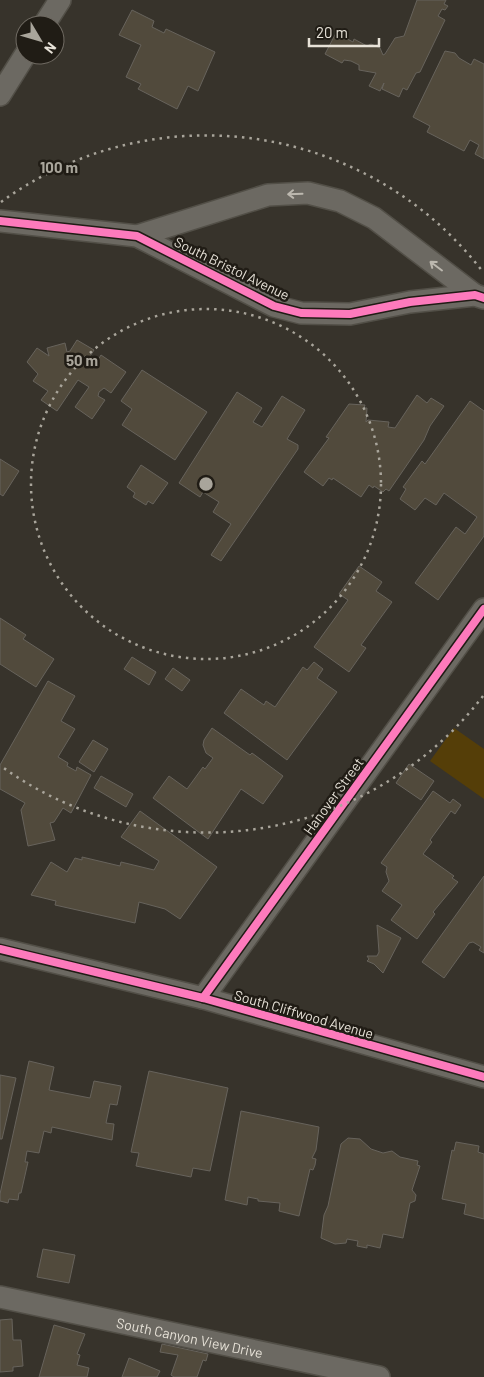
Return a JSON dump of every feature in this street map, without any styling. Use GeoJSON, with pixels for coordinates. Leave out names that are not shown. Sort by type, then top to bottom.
{"type":"FeatureCollection","features":[{"type":"Feature","properties":{"kind":"street"},"geometry":{"type":"LineString","coordinates":[[50,15],[60,0]]}},
{"type":"Feature","properties":{"kind":"street"},"geometry":{"type":"LineString","coordinates":[[0,96],[19,65]]}},
{"type":"Feature","properties":{"kind":"street","name":"South Bristol Avenue"},"geometry":{"type":"LineString","coordinates":[[137,236],[268,194],[308,193],[340,201],[374,218],[480,296]]}},
{"type":"Feature","properties":{"kind":"street","name":"South Bristol Avenue"},"geometry":{"type":"LineString","coordinates":[[0,220],[137,236],[274,306],[301,313],[350,314],[410,302],[480,296]]}},
{"type":"Feature","properties":{"kind":"street","name":"Hanover Street"},"geometry":{"type":"LineString","coordinates":[[203,998],[484,609]]}},
{"type":"Feature","properties":{"kind":"street","name":"South Cliffwood Avenue"},"geometry":{"type":"LineString","coordinates":[[0,949],[203,998],[484,1077]]}},
{"type":"Feature","properties":{"kind":"street","name":"South Canyon View Drive"},"geometry":{"type":"LineString","coordinates":[[0,1297],[378,1377]]}},
{"type":"Feature","properties":{"kind":"shaded area"},"geometry":{"type":"Polygon","coordinates":[[[454,728],[484,749],[484,799],[430,761],[454,728]]]}},
{"type":"Feature","properties":{"kind":"building"},"geometry":{"type":"Polygon","coordinates":[[[417,0],[446,0],[444,4],[448,6],[445,10],[442,9],[438,16],[445,20],[420,72],[416,73],[407,90],[403,88],[399,97],[382,89],[384,83],[380,91],[369,86],[376,73],[359,70],[359,65],[351,61],[344,60],[342,63],[325,54],[336,33],[353,42],[354,39],[367,46],[371,44],[380,48],[383,55],[385,54],[395,38],[404,36],[417,0]]]}},
{"type":"Feature","properties":{"kind":"building"},"geometry":{"type":"Polygon","coordinates":[[[132,10],[154,21],[152,27],[164,33],[166,29],[215,52],[198,91],[188,86],[177,109],[138,89],[141,84],[126,77],[141,45],[119,35],[132,10]]]}},
{"type":"Feature","properties":{"kind":"building"},"geometry":{"type":"Polygon","coordinates":[[[445,51],[455,53],[459,58],[471,65],[474,59],[484,64],[484,159],[475,154],[479,145],[470,140],[464,151],[427,132],[430,126],[413,117],[445,51]]]}},
{"type":"Feature","properties":{"kind":"building"},"geometry":{"type":"Polygon","coordinates":[[[77,340],[94,350],[87,361],[94,366],[101,355],[126,372],[111,393],[104,388],[99,392],[98,396],[105,400],[92,419],[75,407],[89,387],[78,380],[57,411],[41,400],[48,391],[33,381],[38,374],[27,362],[37,348],[49,356],[47,348],[65,343],[67,352],[70,351],[77,340]]]}},
{"type":"Feature","properties":{"kind":"building"},"geometry":{"type":"Polygon","coordinates":[[[142,370],[207,412],[175,460],[122,425],[132,409],[121,401],[142,370]]]}},
{"type":"Feature","properties":{"kind":"building"},"geometry":{"type":"Polygon","coordinates":[[[237,392],[262,408],[253,422],[262,427],[282,396],[305,410],[287,439],[298,445],[298,449],[221,561],[211,555],[231,524],[213,512],[219,502],[203,492],[200,497],[179,483],[237,392]]]}},
{"type":"Feature","properties":{"kind":"building"},"geometry":{"type":"Polygon","coordinates":[[[417,395],[427,403],[431,398],[444,406],[430,426],[424,440],[389,491],[386,489],[383,492],[369,485],[361,497],[333,478],[332,480],[329,478],[323,486],[304,472],[329,438],[326,437],[349,404],[365,405],[364,408],[367,408],[366,422],[368,420],[389,422],[388,427],[395,428],[417,395]]]}},
{"type":"Feature","properties":{"kind":"building"},"geometry":{"type":"Polygon","coordinates":[[[470,401],[484,411],[484,536],[438,600],[415,583],[456,527],[465,534],[477,517],[444,493],[436,505],[425,498],[415,510],[400,499],[406,489],[403,487],[422,461],[425,464],[470,401]]]}},
{"type":"Feature","properties":{"kind":"building"},"geometry":{"type":"Polygon","coordinates":[[[0,459],[19,471],[3,496],[0,494],[0,459]]]}},
{"type":"Feature","properties":{"kind":"building"},"geometry":{"type":"Polygon","coordinates":[[[141,465],[168,483],[153,504],[148,501],[146,505],[133,497],[135,493],[127,487],[141,465]]]}},
{"type":"Feature","properties":{"kind":"building"},"geometry":{"type":"Polygon","coordinates":[[[359,566],[382,582],[376,591],[392,602],[361,645],[366,648],[349,672],[314,647],[348,600],[339,594],[359,566]]]}},
{"type":"Feature","properties":{"kind":"building"},"geometry":{"type":"Polygon","coordinates":[[[0,618],[26,635],[23,639],[54,659],[36,687],[0,664],[0,618]]]}},
{"type":"Feature","properties":{"kind":"building"},"geometry":{"type":"Polygon","coordinates":[[[132,657],[156,672],[149,685],[124,669],[132,657]]]}},
{"type":"Feature","properties":{"kind":"building"},"geometry":{"type":"Polygon","coordinates":[[[314,662],[323,669],[317,678],[337,692],[287,760],[224,713],[241,689],[264,705],[266,701],[275,707],[303,667],[307,670],[314,662]]]}},
{"type":"Feature","properties":{"kind":"building"},"geometry":{"type":"Polygon","coordinates":[[[173,668],[190,680],[182,691],[165,679],[173,668]]]}},
{"type":"Feature","properties":{"kind":"building"},"geometry":{"type":"Polygon","coordinates":[[[48,681],[75,696],[61,721],[75,729],[58,757],[68,763],[67,766],[76,771],[77,767],[91,775],[71,813],[63,808],[54,822],[50,823],[55,840],[28,846],[21,810],[25,803],[0,789],[0,765],[48,681]]]}},
{"type":"Feature","properties":{"kind":"building"},"geometry":{"type":"Polygon","coordinates":[[[212,728],[250,755],[252,753],[283,776],[263,804],[241,789],[208,839],[153,798],[169,776],[187,789],[203,767],[205,769],[213,758],[206,753],[203,745],[212,728]]]}},
{"type":"Feature","properties":{"kind":"building"},"geometry":{"type":"Polygon","coordinates":[[[93,740],[108,749],[94,772],[79,762],[93,740]]]}},
{"type":"Feature","properties":{"kind":"building"},"geometry":{"type":"Polygon","coordinates":[[[409,764],[434,781],[421,800],[396,783],[409,764]]]}},
{"type":"Feature","properties":{"kind":"building"},"geometry":{"type":"Polygon","coordinates":[[[101,776],[133,794],[126,807],[94,788],[101,776]]]}},
{"type":"Feature","properties":{"kind":"building"},"geometry":{"type":"Polygon","coordinates":[[[433,791],[450,803],[453,799],[461,805],[455,814],[451,811],[430,840],[432,842],[423,854],[454,876],[452,878],[458,882],[433,912],[435,914],[417,939],[391,920],[402,905],[382,891],[389,881],[386,872],[387,867],[381,863],[433,791]]]}},
{"type":"Feature","properties":{"kind":"building"},"geometry":{"type":"Polygon","coordinates":[[[140,811],[217,867],[180,919],[165,909],[139,902],[135,923],[55,905],[56,901],[31,895],[51,862],[67,872],[75,858],[82,860],[82,857],[120,866],[121,862],[154,870],[159,861],[121,837],[140,811]]]}},
{"type":"Feature","properties":{"kind":"building"},"geometry":{"type":"Polygon","coordinates":[[[484,876],[484,953],[479,950],[481,947],[473,942],[469,943],[444,978],[422,962],[484,876]]]}},
{"type":"Feature","properties":{"kind":"building"},"geometry":{"type":"Polygon","coordinates":[[[377,925],[401,938],[383,973],[374,964],[367,961],[369,959],[367,956],[377,956],[379,952],[377,925]]]}},
{"type":"Feature","properties":{"kind":"building"},"geometry":{"type":"Polygon","coordinates":[[[29,1061],[54,1067],[49,1090],[90,1098],[94,1081],[121,1086],[117,1105],[110,1104],[106,1123],[114,1124],[112,1140],[52,1127],[51,1133],[44,1131],[39,1153],[27,1151],[25,1162],[28,1162],[18,1200],[9,1199],[8,1203],[0,1201],[0,1194],[29,1061]]]}},
{"type":"Feature","properties":{"kind":"building"},"geometry":{"type":"Polygon","coordinates":[[[149,1071],[228,1088],[210,1171],[193,1168],[191,1177],[136,1166],[139,1153],[131,1152],[149,1071]]]}},
{"type":"Feature","properties":{"kind":"building"},"geometry":{"type":"Polygon","coordinates":[[[0,1075],[16,1078],[2,1139],[0,1139],[0,1075]]]}},
{"type":"Feature","properties":{"kind":"building"},"geometry":{"type":"Polygon","coordinates":[[[241,1111],[319,1127],[316,1150],[312,1158],[316,1159],[315,1165],[313,1170],[310,1169],[299,1216],[279,1211],[280,1203],[258,1201],[258,1199],[248,1197],[247,1205],[225,1200],[241,1111]]]}},
{"type":"Feature","properties":{"kind":"building"},"geometry":{"type":"Polygon","coordinates":[[[348,1138],[360,1139],[371,1149],[383,1153],[392,1151],[400,1157],[418,1161],[417,1165],[420,1166],[412,1190],[416,1195],[415,1201],[410,1203],[403,1238],[383,1234],[380,1248],[367,1245],[367,1248],[357,1246],[358,1241],[347,1239],[346,1243],[335,1244],[321,1238],[324,1215],[328,1206],[341,1144],[348,1138]]]}},
{"type":"Feature","properties":{"kind":"building"},"geometry":{"type":"Polygon","coordinates":[[[456,1142],[479,1146],[478,1152],[484,1154],[484,1219],[464,1214],[466,1204],[442,1199],[452,1150],[454,1151],[456,1142]]]}},
{"type":"Feature","properties":{"kind":"building"},"geometry":{"type":"Polygon","coordinates":[[[43,1249],[75,1255],[69,1283],[37,1277],[43,1249]]]}},
{"type":"Feature","properties":{"kind":"building"},"geometry":{"type":"Polygon","coordinates":[[[12,1319],[13,1340],[21,1340],[23,1366],[13,1367],[13,1371],[0,1372],[0,1320],[12,1319]]]}},
{"type":"Feature","properties":{"kind":"building"},"geometry":{"type":"Polygon","coordinates":[[[54,1325],[85,1334],[77,1354],[80,1355],[77,1365],[89,1368],[87,1377],[39,1377],[54,1325]]]}},
{"type":"Feature","properties":{"kind":"building"},"geometry":{"type":"Polygon","coordinates":[[[162,1344],[208,1354],[206,1361],[203,1360],[197,1377],[174,1377],[171,1375],[178,1355],[160,1352],[162,1344]]]}},
{"type":"Feature","properties":{"kind":"building"},"geometry":{"type":"Polygon","coordinates":[[[129,1358],[160,1371],[157,1377],[122,1377],[129,1358]]]}},
{"type":"Feature","properties":{"kind":"cycle path"},"geometry":{"type":"LineString","coordinates":[[0,221],[137,236],[274,306],[301,313],[350,314],[410,302],[475,295],[484,298]]}},
{"type":"Feature","properties":{"kind":"cycle path"},"geometry":{"type":"LineString","coordinates":[[203,998],[484,609]]}},
{"type":"Feature","properties":{"kind":"cycle path"},"geometry":{"type":"LineString","coordinates":[[0,949],[203,998],[484,1077]]}}]}
